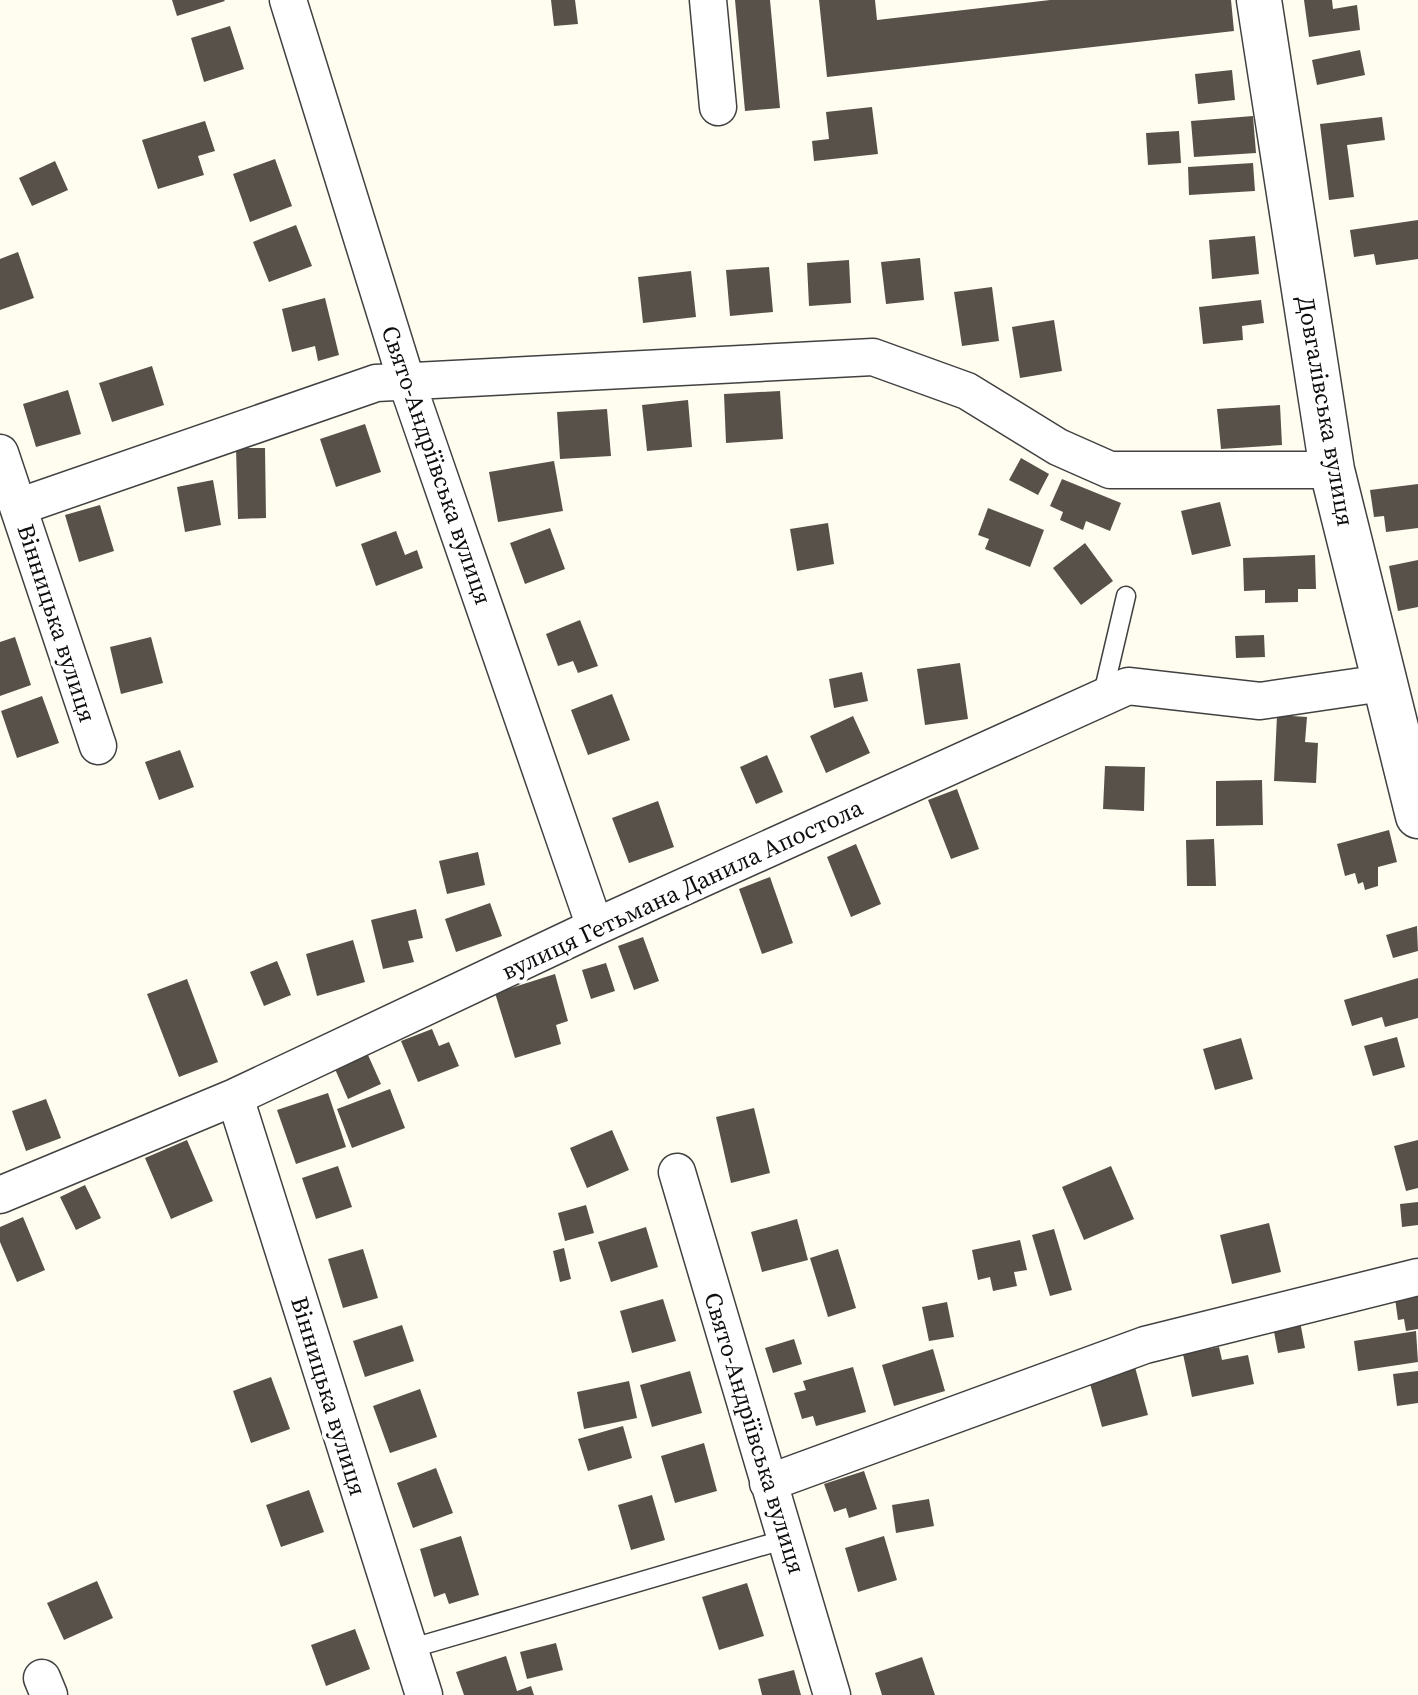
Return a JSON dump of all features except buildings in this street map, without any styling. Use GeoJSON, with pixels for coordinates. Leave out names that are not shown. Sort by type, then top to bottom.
{"type":"FeatureCollection","features":[{"type":"Feature","properties":{"kind":"street","name":"Свято-Андріївська вулиця"},"geometry":{"type":"LineString","coordinates":[[288,0],[407,383],[595,927]]}},
{"type":"Feature","properties":{"kind":"street"},"geometry":{"type":"LineString","coordinates":[[708,0],[718,107]]}},
{"type":"Feature","properties":{"kind":"street","name":"Довгалівська вулиця"},"geometry":{"type":"LineString","coordinates":[[1259,0],[1332,470],[1398,708],[1418,816]]}},
{"type":"Feature","properties":{"kind":"street"},"geometry":{"type":"LineString","coordinates":[[18,507],[376,383],[873,357],[967,391],[1058,447],[1110,470],[1332,470]]}},
{"type":"Feature","properties":{"kind":"street","name":"Вінницька вулиця"},"geometry":{"type":"LineString","coordinates":[[0,453],[98,746]]}},
{"type":"Feature","properties":{"kind":"street","name":"вулиця Гетьмана Данила Апостола"},"geometry":{"type":"LineString","coordinates":[[0,1195],[235,1097],[595,927],[1128,686],[1260,701],[1398,708]]}},
{"type":"Feature","properties":{"kind":"street","name":"Вінницька вулиця"},"geometry":{"type":"LineString","coordinates":[[235,1097],[424,1695]]}},
{"type":"Feature","properties":{"kind":"street","name":"Свято-Андріївська вулиця"},"geometry":{"type":"LineString","coordinates":[[677,1172],[832,1695]]}},
{"type":"Feature","properties":{"kind":"street"},"geometry":{"type":"LineString","coordinates":[[768,1483],[1145,1345],[1418,1277]]}},
{"type":"Feature","properties":{"kind":"lane"},"geometry":{"type":"LineString","coordinates":[[1102,698],[1126,596]]}},
{"type":"Feature","properties":{"kind":"lane"},"geometry":{"type":"LineString","coordinates":[[409,1649],[786,1539]]}}]}
